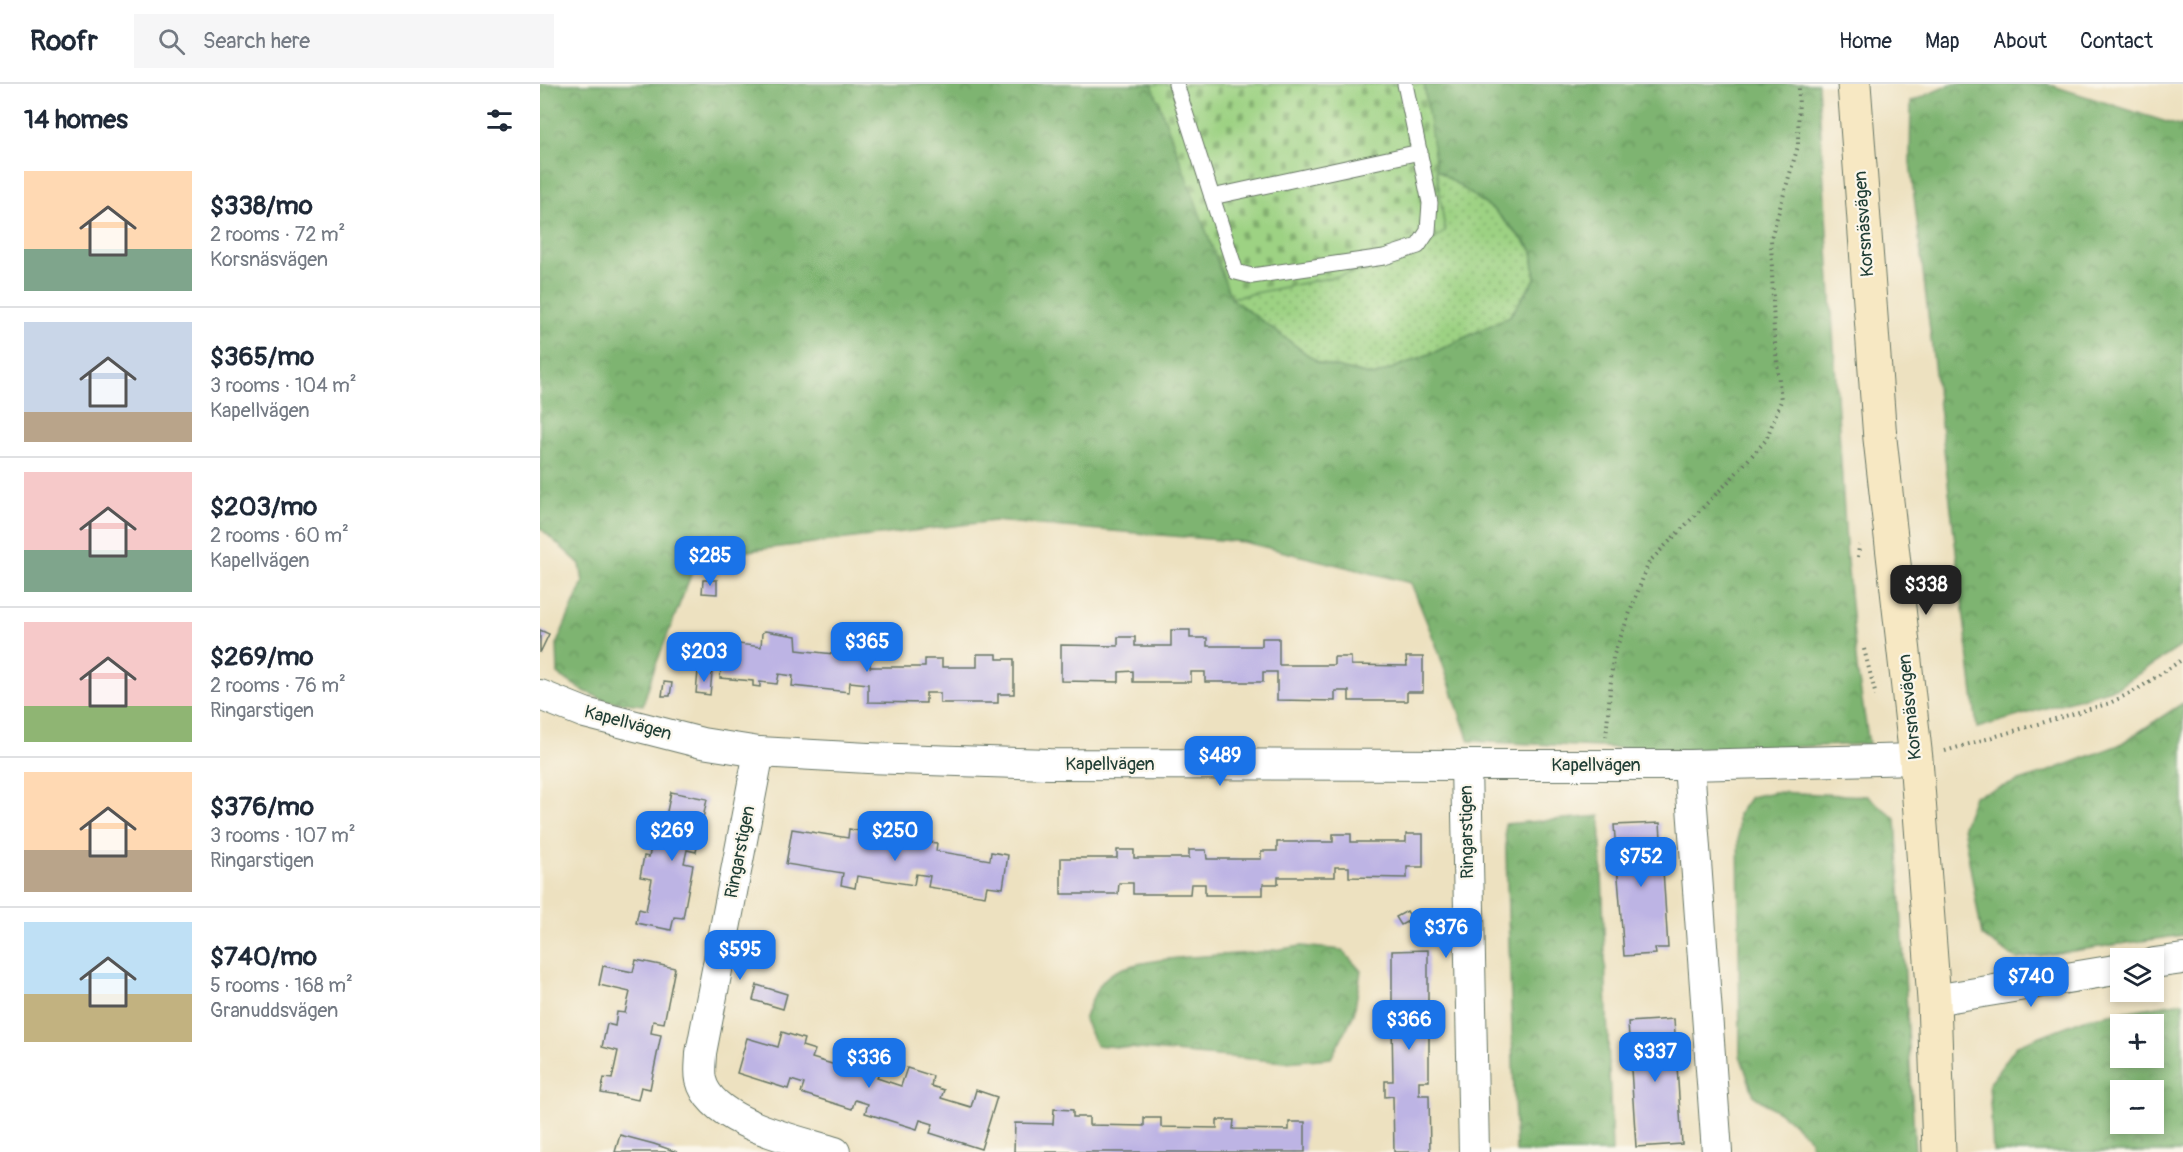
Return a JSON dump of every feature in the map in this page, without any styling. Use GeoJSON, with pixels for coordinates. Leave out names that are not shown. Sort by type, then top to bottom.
{"type":"FeatureCollection","features":[{"type":"Feature","properties":{"kind":"street","name":"Korsnäsvägen"},"geometry":{"type":"LineString","coordinates":[[1854,84],[1880,439],[1916,759],[1934,1000],[1939,1152]]}},
{"type":"Feature","properties":{"kind":"street","name":"Kapellvägen"},"geometry":{"type":"LineString","coordinates":[[540,695],[585,713],[626,725],[702,743],[759,752],[1049,764],[1689,765],[1916,759]]}},
{"type":"Feature","properties":{"kind":"street","name":"Ringarstigen"},"geometry":{"type":"LineString","coordinates":[[759,752],[701,1053],[702,1082],[716,1106],[733,1117],[835,1152]]}},
{"type":"Feature","properties":{"kind":"street","name":"Ringarstigen"},"geometry":{"type":"LineString","coordinates":[[1466,765],[1474,1152]]}},
{"type":"Feature","properties":{"kind":"street"},"geometry":{"type":"LineString","coordinates":[[1689,765],[1717,1152]]}},
{"type":"Feature","properties":{"kind":"street"},"geometry":{"type":"LineString","coordinates":[[2164,961],[2183,958]]}},
{"type":"Feature","properties":{"kind":"street"},"geometry":{"type":"LineString","coordinates":[[1934,1000],[2110,971]]}},
{"type":"Feature","properties":{"kind":"lane"},"geometry":{"type":"LineString","coordinates":[[1176,84],[1236,272],[1252,276],[1384,257],[1418,246],[1428,231],[1430,203],[1406,84]]}},
{"type":"Feature","properties":{"kind":"lane"},"geometry":{"type":"LineString","coordinates":[[1212,196],[1420,152]]}},
{"type":"Feature","properties":{"kind":"path"},"geometry":{"type":"LineString","coordinates":[[1604,764],[1613,657],[1649,562],[1766,440],[1781,401],[1774,333],[1771,238],[1798,146],[1799,84]]}},
{"type":"Feature","properties":{"kind":"path"},"geometry":{"type":"LineString","coordinates":[[1864,649],[1878,704]]}},
{"type":"Feature","properties":{"kind":"path"},"geometry":{"type":"LineString","coordinates":[[1916,759],[2110,703],[2138,689],[2183,659]]}},
{"type":"Feature","properties":{"kind":"green space"},"geometry":{"type":"Polygon","coordinates":[[[540,84],[1152,84],[1231,298],[1319,363],[1373,376],[1437,351],[1510,316],[1535,279],[1532,249],[1495,211],[1436,169],[1424,84],[1818,84],[1847,561],[1857,668],[1869,744],[1686,751],[1469,741],[1438,650],[1411,583],[1244,542],[994,521],[698,557],[653,672],[643,705],[607,701],[582,690],[558,674],[557,643],[583,582],[580,564],[540,528],[540,84]]]}},
{"type":"Feature","properties":{"kind":"green space"},"geometry":{"type":"Polygon","coordinates":[[[1152,84],[1424,84],[1445,231],[1420,251],[1372,269],[1231,298],[1152,84]]]}},
{"type":"Feature","properties":{"kind":"green space"},"geometry":{"type":"Polygon","coordinates":[[[1951,84],[2047,84],[2179,126],[2183,124],[2183,645],[2118,687],[1977,728],[1910,162],[1911,102],[1951,84]]]}},
{"type":"Feature","properties":{"kind":"green space"},"geometry":{"type":"Polygon","coordinates":[[[1436,169],[1495,211],[1532,250],[1535,279],[1510,316],[1437,351],[1374,376],[1319,363],[1231,298],[1372,269],[1445,231],[1436,169]]]}},
{"type":"Feature","properties":{"kind":"green space"},"geometry":{"type":"Polygon","coordinates":[[[2183,703],[2183,935],[2017,959],[1982,936],[1963,826],[1974,796],[2119,745],[2183,703]]]}},
{"type":"Feature","properties":{"kind":"green space"},"geometry":{"type":"Polygon","coordinates":[[[1774,792],[1867,796],[1896,819],[1915,1152],[1811,1152],[1810,1139],[1786,1117],[1754,1096],[1740,1055],[1738,814],[1750,797],[1774,792]]]}},
{"type":"Feature","properties":{"kind":"green space"},"geometry":{"type":"Polygon","coordinates":[[[1600,816],[1612,1152],[1516,1152],[1505,824],[1600,816]]]}},
{"type":"Feature","properties":{"kind":"green space"},"geometry":{"type":"Polygon","coordinates":[[[1301,946],[1342,950],[1361,971],[1354,1014],[1331,1058],[1285,1062],[1096,1045],[1084,1020],[1100,985],[1108,976],[1120,969],[1155,961],[1301,946]]]}},
{"type":"Feature","properties":{"kind":"green space"},"geometry":{"type":"Polygon","coordinates":[[[2183,1002],[2183,1152],[1993,1152],[1989,1084],[2017,1045],[2087,1018],[2110,1014],[2110,1068],[2164,1068],[2164,1014],[2111,1014],[2183,1002]]]}},
{"type":"Feature","properties":{"kind":"building"},"geometry":{"type":"Polygon","coordinates":[[[703,580],[717,580],[717,594],[702,593],[703,580]]]}},
{"type":"Feature","properties":{"kind":"building"},"geometry":{"type":"Polygon","coordinates":[[[540,630],[549,634],[540,653],[540,630]]]}},
{"type":"Feature","properties":{"kind":"building"},"geometry":{"type":"Polygon","coordinates":[[[1171,630],[1190,630],[1190,638],[1207,638],[1207,646],[1262,646],[1262,638],[1279,638],[1279,665],[1334,665],[1334,657],[1351,657],[1351,665],[1407,666],[1406,657],[1423,657],[1423,692],[1407,692],[1407,701],[1349,701],[1349,691],[1335,691],[1335,701],[1277,700],[1277,672],[1263,672],[1263,682],[1205,682],[1205,672],[1191,672],[1191,682],[1133,682],[1133,671],[1119,672],[1119,682],[1061,681],[1061,645],[1118,646],[1118,637],[1135,637],[1135,646],[1171,646],[1171,630]]]}},
{"type":"Feature","properties":{"kind":"building"},"geometry":{"type":"Polygon","coordinates":[[[765,631],[796,636],[797,650],[852,656],[853,648],[870,650],[870,667],[925,667],[925,659],[942,659],[942,667],[977,667],[977,654],[997,654],[997,659],[1014,659],[1014,694],[998,694],[998,703],[940,703],[940,693],[926,693],[926,703],[868,702],[868,684],[850,682],[849,692],[792,686],[793,676],[779,674],[777,684],[760,682],[760,687],[753,686],[753,681],[720,678],[724,642],[761,647],[762,633],[765,631]]]}},
{"type":"Feature","properties":{"kind":"building"},"geometry":{"type":"Polygon","coordinates":[[[680,649],[680,658],[675,659],[674,650],[680,649]]]}},
{"type":"Feature","properties":{"kind":"building"},"geometry":{"type":"Polygon","coordinates":[[[698,671],[712,673],[710,695],[696,693],[698,671]]]}},
{"type":"Feature","properties":{"kind":"building"},"geometry":{"type":"Polygon","coordinates":[[[664,682],[672,683],[670,696],[662,696],[664,682]]]}},
{"type":"Feature","properties":{"kind":"building"},"geometry":{"type":"Polygon","coordinates":[[[671,792],[707,799],[696,852],[687,850],[684,863],[693,865],[683,918],[674,917],[671,930],[636,923],[639,909],[646,911],[652,879],[640,877],[644,856],[649,857],[652,842],[660,845],[671,792]]]}},
{"type":"Feature","properties":{"kind":"building"},"geometry":{"type":"Polygon","coordinates":[[[1660,823],[1668,948],[1655,948],[1656,954],[1624,956],[1614,825],[1660,823]]]}},
{"type":"Feature","properties":{"kind":"building"},"geometry":{"type":"Polygon","coordinates":[[[792,829],[848,838],[849,829],[866,832],[864,840],[919,849],[920,841],[937,843],[936,851],[990,860],[991,852],[1008,855],[1003,888],[987,886],[985,896],[928,887],[930,876],[916,874],[914,885],[857,876],[855,888],[841,885],[843,873],[786,864],[792,829]]]}},
{"type":"Feature","properties":{"kind":"building"},"geometry":{"type":"Polygon","coordinates":[[[1333,834],[1351,834],[1351,842],[1406,842],[1406,834],[1423,834],[1423,867],[1407,867],[1407,878],[1349,877],[1349,867],[1335,867],[1335,877],[1278,877],[1278,884],[1263,884],[1263,895],[1205,895],[1205,884],[1191,884],[1190,894],[1133,894],[1133,883],[1119,883],[1118,894],[1061,894],[1061,858],[1117,858],[1117,850],[1134,850],[1134,858],[1189,858],[1189,850],[1206,850],[1207,859],[1261,859],[1261,851],[1277,851],[1277,842],[1333,842],[1333,834]]]}},
{"type":"Feature","properties":{"kind":"building"},"geometry":{"type":"Polygon","coordinates":[[[1407,911],[1412,919],[1401,925],[1396,917],[1407,911]]]}},
{"type":"Feature","properties":{"kind":"building"},"geometry":{"type":"Polygon","coordinates":[[[1428,950],[1428,1008],[1419,1009],[1419,1023],[1429,1023],[1429,1081],[1419,1081],[1419,1095],[1429,1095],[1430,1152],[1394,1152],[1393,1096],[1385,1097],[1385,1081],[1393,1081],[1392,1023],[1384,1024],[1384,1008],[1392,1009],[1392,951],[1428,950]]]}},
{"type":"Feature","properties":{"kind":"building"},"geometry":{"type":"Polygon","coordinates":[[[636,960],[675,968],[664,1023],[653,1021],[651,1033],[661,1035],[650,1089],[641,1087],[638,1100],[601,1093],[604,1078],[612,1079],[618,1051],[602,1047],[607,1024],[615,1026],[617,1012],[625,1013],[630,992],[599,985],[603,966],[633,972],[636,960]]]}},
{"type":"Feature","properties":{"kind":"building"},"geometry":{"type":"Polygon","coordinates":[[[757,985],[787,994],[783,1009],[753,1000],[757,985]]]}},
{"type":"Feature","properties":{"kind":"building"},"geometry":{"type":"Polygon","coordinates":[[[1674,1019],[1682,1144],[1636,1147],[1628,1022],[1674,1019]]]}},
{"type":"Feature","properties":{"kind":"building"},"geometry":{"type":"Polygon","coordinates":[[[782,1032],[804,1039],[802,1046],[815,1050],[812,1058],[842,1067],[847,1051],[882,1062],[877,1078],[901,1086],[907,1068],[933,1076],[931,1086],[944,1090],[941,1098],[971,1107],[976,1090],[997,1097],[981,1149],[930,1133],[933,1124],[920,1120],[917,1129],[865,1113],[868,1104],[855,1100],[852,1109],[801,1093],[804,1084],[791,1080],[788,1089],[737,1073],[747,1038],[778,1047],[782,1032]]]}},
{"type":"Feature","properties":{"kind":"building"},"geometry":{"type":"Polygon","coordinates":[[[1054,1109],[1073,1110],[1073,1117],[1089,1117],[1089,1125],[1144,1126],[1144,1118],[1161,1118],[1161,1127],[1217,1128],[1217,1120],[1234,1120],[1233,1129],[1289,1130],[1289,1122],[1305,1122],[1305,1152],[1014,1152],[1015,1123],[1053,1124],[1054,1109]]]}},
{"type":"Feature","properties":{"kind":"building"},"geometry":{"type":"Polygon","coordinates":[[[620,1135],[654,1144],[677,1152],[615,1152],[620,1135]]]}}]}
